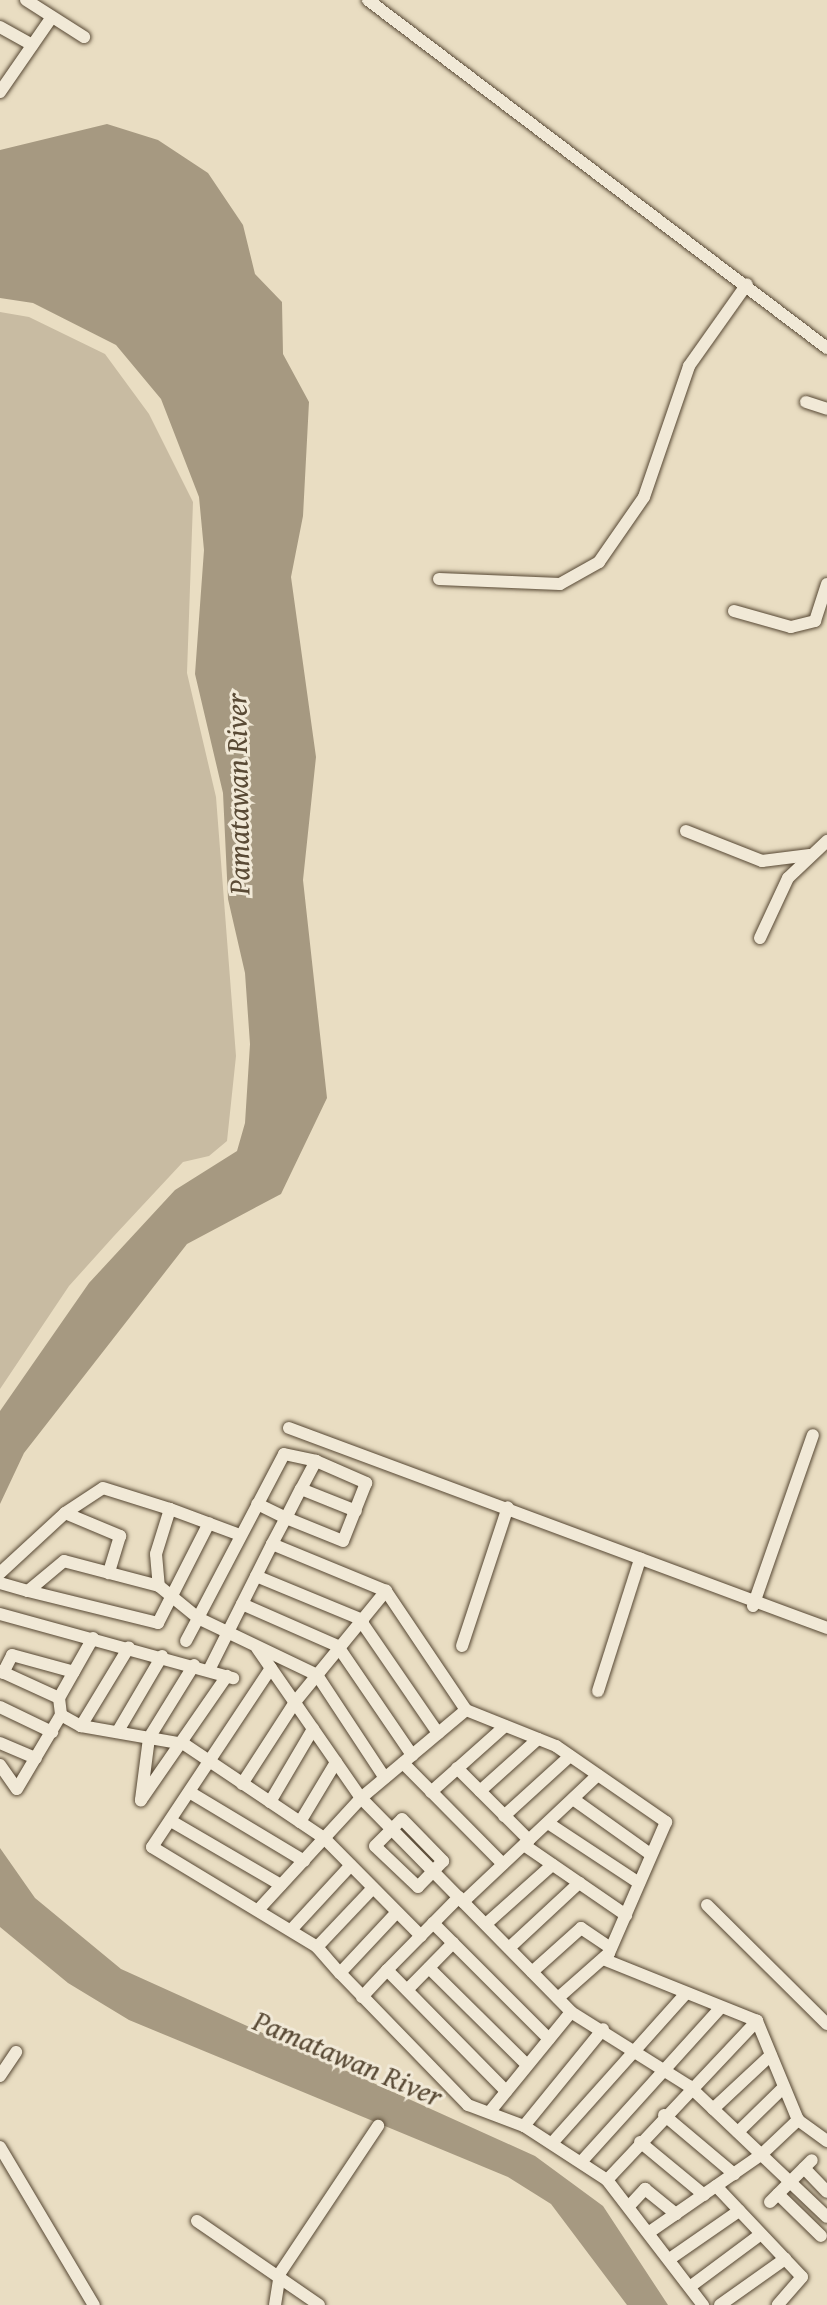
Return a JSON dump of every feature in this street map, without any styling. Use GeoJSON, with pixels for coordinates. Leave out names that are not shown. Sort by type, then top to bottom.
{"type":"FeatureCollection","features":[{"type":"Feature","properties":{"kind":"street"},"geometry":{"type":"LineString","coordinates":[[26,0],[84,37]]}},
{"type":"Feature","properties":{"kind":"street"},"geometry":{"type":"LineString","coordinates":[[368,0],[747,284],[827,348]]}},
{"type":"Feature","properties":{"kind":"street"},"geometry":{"type":"LineString","coordinates":[[0,92],[52,17]]}},
{"type":"Feature","properties":{"kind":"street"},"geometry":{"type":"LineString","coordinates":[[0,27],[32,45]]}},
{"type":"Feature","properties":{"kind":"street"},"geometry":{"type":"LineString","coordinates":[[439,579],[560,584],[599,562],[644,497],[689,366],[747,284]]}},
{"type":"Feature","properties":{"kind":"street"},"geometry":{"type":"LineString","coordinates":[[806,402],[827,409]]}},
{"type":"Feature","properties":{"kind":"street"},"geometry":{"type":"LineString","coordinates":[[734,611],[791,627],[815,621],[827,584]]}},
{"type":"Feature","properties":{"kind":"street"},"geometry":{"type":"LineString","coordinates":[[686,831],[762,861],[810,855]]}},
{"type":"Feature","properties":{"kind":"street"},"geometry":{"type":"LineString","coordinates":[[760,938],[788,878],[827,841]]}},
{"type":"Feature","properties":{"kind":"street"},"geometry":{"type":"LineString","coordinates":[[289,1428],[508,1507],[753,1606],[827,1628]]}},
{"type":"Feature","properties":{"kind":"street"},"geometry":{"type":"LineString","coordinates":[[753,1606],[813,1435]]}},
{"type":"Feature","properties":{"kind":"street"},"geometry":{"type":"LineString","coordinates":[[186,1641],[240,1535],[284,1454],[316,1461],[365,1479],[343,1541],[257,1504]]}},
{"type":"Feature","properties":{"kind":"street"},"geometry":{"type":"LineString","coordinates":[[209,1670],[316,1461]]}},
{"type":"Feature","properties":{"kind":"street"},"geometry":{"type":"LineString","coordinates":[[0,1573],[65,1513],[103,1488],[240,1535]]}},
{"type":"Feature","properties":{"kind":"street"},"geometry":{"type":"LineString","coordinates":[[301,1489],[356,1511]]}},
{"type":"Feature","properties":{"kind":"street"},"geometry":{"type":"LineString","coordinates":[[462,1646],[508,1507]]}},
{"type":"Feature","properties":{"kind":"street"},"geometry":{"type":"LineString","coordinates":[[159,1586],[156,1554],[170,1509]]}},
{"type":"Feature","properties":{"kind":"street"},"geometry":{"type":"LineString","coordinates":[[65,1513],[120,1536],[109,1573]]}},
{"type":"Feature","properties":{"kind":"street"},"geometry":{"type":"LineString","coordinates":[[0,1583],[156,1624],[209,1523]]}},
{"type":"Feature","properties":{"kind":"street"},"geometry":{"type":"LineString","coordinates":[[272,1544],[386,1591],[466,1710],[538,1739],[570,1756],[666,1822],[611,1948],[603,1959],[558,1998]]}},
{"type":"Feature","properties":{"kind":"street"},"geometry":{"type":"LineString","coordinates":[[598,1691],[640,1559]]}},
{"type":"Feature","properties":{"kind":"street"},"geometry":{"type":"LineString","coordinates":[[28,1591],[64,1561],[159,1586],[172,1593],[198,1618],[317,1675],[385,1778]]}},
{"type":"Feature","properties":{"kind":"street"},"geometry":{"type":"LineString","coordinates":[[256,1576],[362,1621],[438,1733]]}},
{"type":"Feature","properties":{"kind":"street"},"geometry":{"type":"LineString","coordinates":[[242,1784],[295,1702],[386,1591]]}},
{"type":"Feature","properties":{"kind":"street"},"geometry":{"type":"LineString","coordinates":[[242,1604],[340,1648],[407,1759],[431,1792],[503,1864]]}},
{"type":"Feature","properties":{"kind":"street"},"geometry":{"type":"LineString","coordinates":[[0,1614],[162,1656],[194,1665],[230,1677],[141,1800],[149,1738],[194,1665]]}},
{"type":"Feature","properties":{"kind":"street"},"geometry":{"type":"LineString","coordinates":[[0,1765],[17,1789],[61,1715],[59,1698],[93,1638]]}},
{"type":"Feature","properties":{"kind":"street"},"geometry":{"type":"LineString","coordinates":[[81,1726],[129,1647]]}},
{"type":"Feature","properties":{"kind":"street"},"geometry":{"type":"LineString","coordinates":[[257,1648],[361,1798],[571,2012],[633,2046],[689,2086],[827,2217]]}},
{"type":"Feature","properties":{"kind":"street"},"geometry":{"type":"LineString","coordinates":[[59,1698],[1,1672],[12,1655],[74,1672]]}},
{"type":"Feature","properties":{"kind":"street"},"geometry":{"type":"LineString","coordinates":[[118,1731],[162,1656]]}},
{"type":"Feature","properties":{"kind":"street"},"geometry":{"type":"LineString","coordinates":[[271,1668],[212,1763],[152,1847],[259,1909],[317,1947],[468,2105],[492,2109],[524,2126],[553,2142],[607,2180],[631,2204],[703,2305]]}},
{"type":"Feature","properties":{"kind":"street"},"geometry":{"type":"LineString","coordinates":[[0,1707],[52,1732]]}},
{"type":"Feature","properties":{"kind":"street"},"geometry":{"type":"LineString","coordinates":[[259,1909],[361,1798],[466,1710]]}},
{"type":"Feature","properties":{"kind":"street"},"geometry":{"type":"LineString","coordinates":[[61,1715],[81,1726],[184,1744],[324,1838],[421,1936]]}},
{"type":"Feature","properties":{"kind":"street"},"geometry":{"type":"LineString","coordinates":[[431,1792],[505,1726]]}},
{"type":"Feature","properties":{"kind":"street"},"geometry":{"type":"LineString","coordinates":[[270,1802],[313,1729]]}},
{"type":"Feature","properties":{"kind":"street"},"geometry":{"type":"LineString","coordinates":[[480,1791],[538,1739]]}},
{"type":"Feature","properties":{"kind":"street"},"geometry":{"type":"LineString","coordinates":[[0,1743],[36,1758]]}},
{"type":"Feature","properties":{"kind":"street"},"geometry":{"type":"LineString","coordinates":[[504,1816],[570,1756]]}},
{"type":"Feature","properties":{"kind":"street"},"geometry":{"type":"LineString","coordinates":[[300,1822],[336,1762]]}},
{"type":"Feature","properties":{"kind":"street"},"geometry":{"type":"LineString","coordinates":[[457,1768],[526,1843],[552,1865],[626,1915]]}},
{"type":"Feature","properties":{"kind":"street"},"geometry":{"type":"LineString","coordinates":[[362,1997],[433,1923],[503,1864],[598,1775]]}},
{"type":"Feature","properties":{"kind":"street"},"geometry":{"type":"LineString","coordinates":[[191,1793],[304,1861]]}},
{"type":"Feature","properties":{"kind":"street"},"geometry":{"type":"LineString","coordinates":[[573,1799],[650,1854]]}},
{"type":"Feature","properties":{"kind":"street"},"geometry":{"type":"LineString","coordinates":[[171,1821],[281,1885]]}},
{"type":"Feature","properties":{"kind":"street"},"geometry":{"type":"LineString","coordinates":[[548,1823],[639,1883]]}},
{"type":"Feature","properties":{"kind":"street"},"geometry":{"type":"LineString","coordinates":[[391,1828],[375,1846],[418,1887],[433,1871]]}},
{"type":"Feature","properties":{"kind":"street"},"geometry":{"type":"LineString","coordinates":[[291,1930],[351,1865]]}},
{"type":"Feature","properties":{"kind":"street"},"geometry":{"type":"LineString","coordinates":[[486,1924],[552,1865]]}},
{"type":"Feature","properties":{"kind":"street"},"geometry":{"type":"LineString","coordinates":[[509,1948],[579,1883]]}},
{"type":"Feature","properties":{"kind":"street"},"geometry":{"type":"LineString","coordinates":[[317,1947],[373,1888]]}},
{"type":"Feature","properties":{"kind":"street"},"geometry":{"type":"LineString","coordinates":[[707,1905],[827,2024]]}},
{"type":"Feature","properties":{"kind":"street"},"geometry":{"type":"LineString","coordinates":[[340,1973],[397,1912]]}},
{"type":"Feature","properties":{"kind":"street"},"geometry":{"type":"LineString","coordinates":[[433,1923],[549,2039]]}},
{"type":"Feature","properties":{"kind":"street"},"geometry":{"type":"LineString","coordinates":[[532,1972],[581,1928],[611,1948]]}},
{"type":"Feature","properties":{"kind":"street"},"geometry":{"type":"LineString","coordinates":[[407,1990],[453,1943]]}},
{"type":"Feature","properties":{"kind":"street"},"geometry":{"type":"LineString","coordinates":[[603,1959],[757,2021],[798,2120],[827,2141]]}},
{"type":"Feature","properties":{"kind":"street"},"geometry":{"type":"LineString","coordinates":[[429,1968],[527,2065]]}},
{"type":"Feature","properties":{"kind":"street"},"geometry":{"type":"LineString","coordinates":[[387,1970],[506,2091]]}},
{"type":"Feature","properties":{"kind":"street"},"geometry":{"type":"LineString","coordinates":[[553,2142],[633,2046],[686,1993]]}},
{"type":"Feature","properties":{"kind":"street"},"geometry":{"type":"LineString","coordinates":[[582,2161],[662,2065],[721,2007]]}},
{"type":"Feature","properties":{"kind":"street"},"geometry":{"type":"LineString","coordinates":[[492,2109],[571,2012]]}},
{"type":"Feature","properties":{"kind":"street"},"geometry":{"type":"LineString","coordinates":[[607,2180],[689,2086],[757,2021]]}},
{"type":"Feature","properties":{"kind":"street"},"geometry":{"type":"LineString","coordinates":[[524,2126],[603,2029]]}},
{"type":"Feature","properties":{"kind":"street"},"geometry":{"type":"LineString","coordinates":[[0,2076],[16,2052]]}},
{"type":"Feature","properties":{"kind":"street"},"geometry":{"type":"LineString","coordinates":[[713,2109],[771,2055]]}},
{"type":"Feature","properties":{"kind":"street"},"geometry":{"type":"LineString","coordinates":[[738,2132],[784,2087]]}},
{"type":"Feature","properties":{"kind":"street"},"geometry":{"type":"LineString","coordinates":[[664,2115],[734,2174]]}},
{"type":"Feature","properties":{"kind":"street"},"geometry":{"type":"LineString","coordinates":[[651,2231],[762,2154],[798,2120]]}},
{"type":"Feature","properties":{"kind":"street"},"geometry":{"type":"LineString","coordinates":[[275,2305],[280,2273],[378,2126]]}},
{"type":"Feature","properties":{"kind":"street"},"geometry":{"type":"LineString","coordinates":[[640,2142],[704,2195]]}},
{"type":"Feature","properties":{"kind":"street"},"geometry":{"type":"LineString","coordinates":[[0,2147],[94,2305]]}},
{"type":"Feature","properties":{"kind":"street"},"geometry":{"type":"LineString","coordinates":[[821,2236],[774,2198],[808,2164],[827,2192]]}},
{"type":"Feature","properties":{"kind":"street"},"geometry":{"type":"LineString","coordinates":[[716,2186],[802,2277],[778,2305]]}},
{"type":"Feature","properties":{"kind":"street"},"geometry":{"type":"LineString","coordinates":[[631,2204],[645,2189],[676,2214]]}},
{"type":"Feature","properties":{"kind":"street"},"geometry":{"type":"LineString","coordinates":[[671,2258],[739,2211]]}},
{"type":"Feature","properties":{"kind":"street"},"geometry":{"type":"LineString","coordinates":[[197,2221],[280,2273],[319,2305]]}},
{"type":"Feature","properties":{"kind":"street"},"geometry":{"type":"LineString","coordinates":[[691,2286],[761,2234]]}},
{"type":"Feature","properties":{"kind":"street"},"geometry":{"type":"LineString","coordinates":[[720,2305],[785,2259]]}},
{"type":"Feature","properties":{"kind":"shaded area"},"geometry":{"type":"Polygon","coordinates":[[[0,312],[29,317],[105,354],[149,414],[193,502],[187,673],[216,797],[236,1056],[227,1141],[209,1156],[183,1162],[114,1236],[69,1286],[0,1389],[0,312]]]}},
{"type":"Feature","properties":{"kind":"water","name":"Pamatawan River"},"geometry":{"type":"Polygon","coordinates":[[[107,124],[158,140],[208,173],[243,225],[255,274],[282,302],[283,354],[309,402],[303,516],[291,577],[316,757],[303,880],[327,1098],[281,1194],[187,1244],[24,1453],[0,1504],[0,1411],[89,1283],[175,1190],[237,1151],[245,1123],[250,1044],[245,973],[228,899],[223,793],[195,674],[204,550],[199,497],[161,399],[116,345],[33,303],[0,298],[0,150],[107,124]]]}},
{"type":"Feature","properties":{"kind":"water"},"geometry":{"type":"Polygon","coordinates":[[[0,1848],[35,1898],[121,1969],[535,2156],[603,2206],[668,2305],[627,2305],[551,2204],[508,2177],[129,2020],[68,1983],[0,1927],[0,1848]]]}}]}
